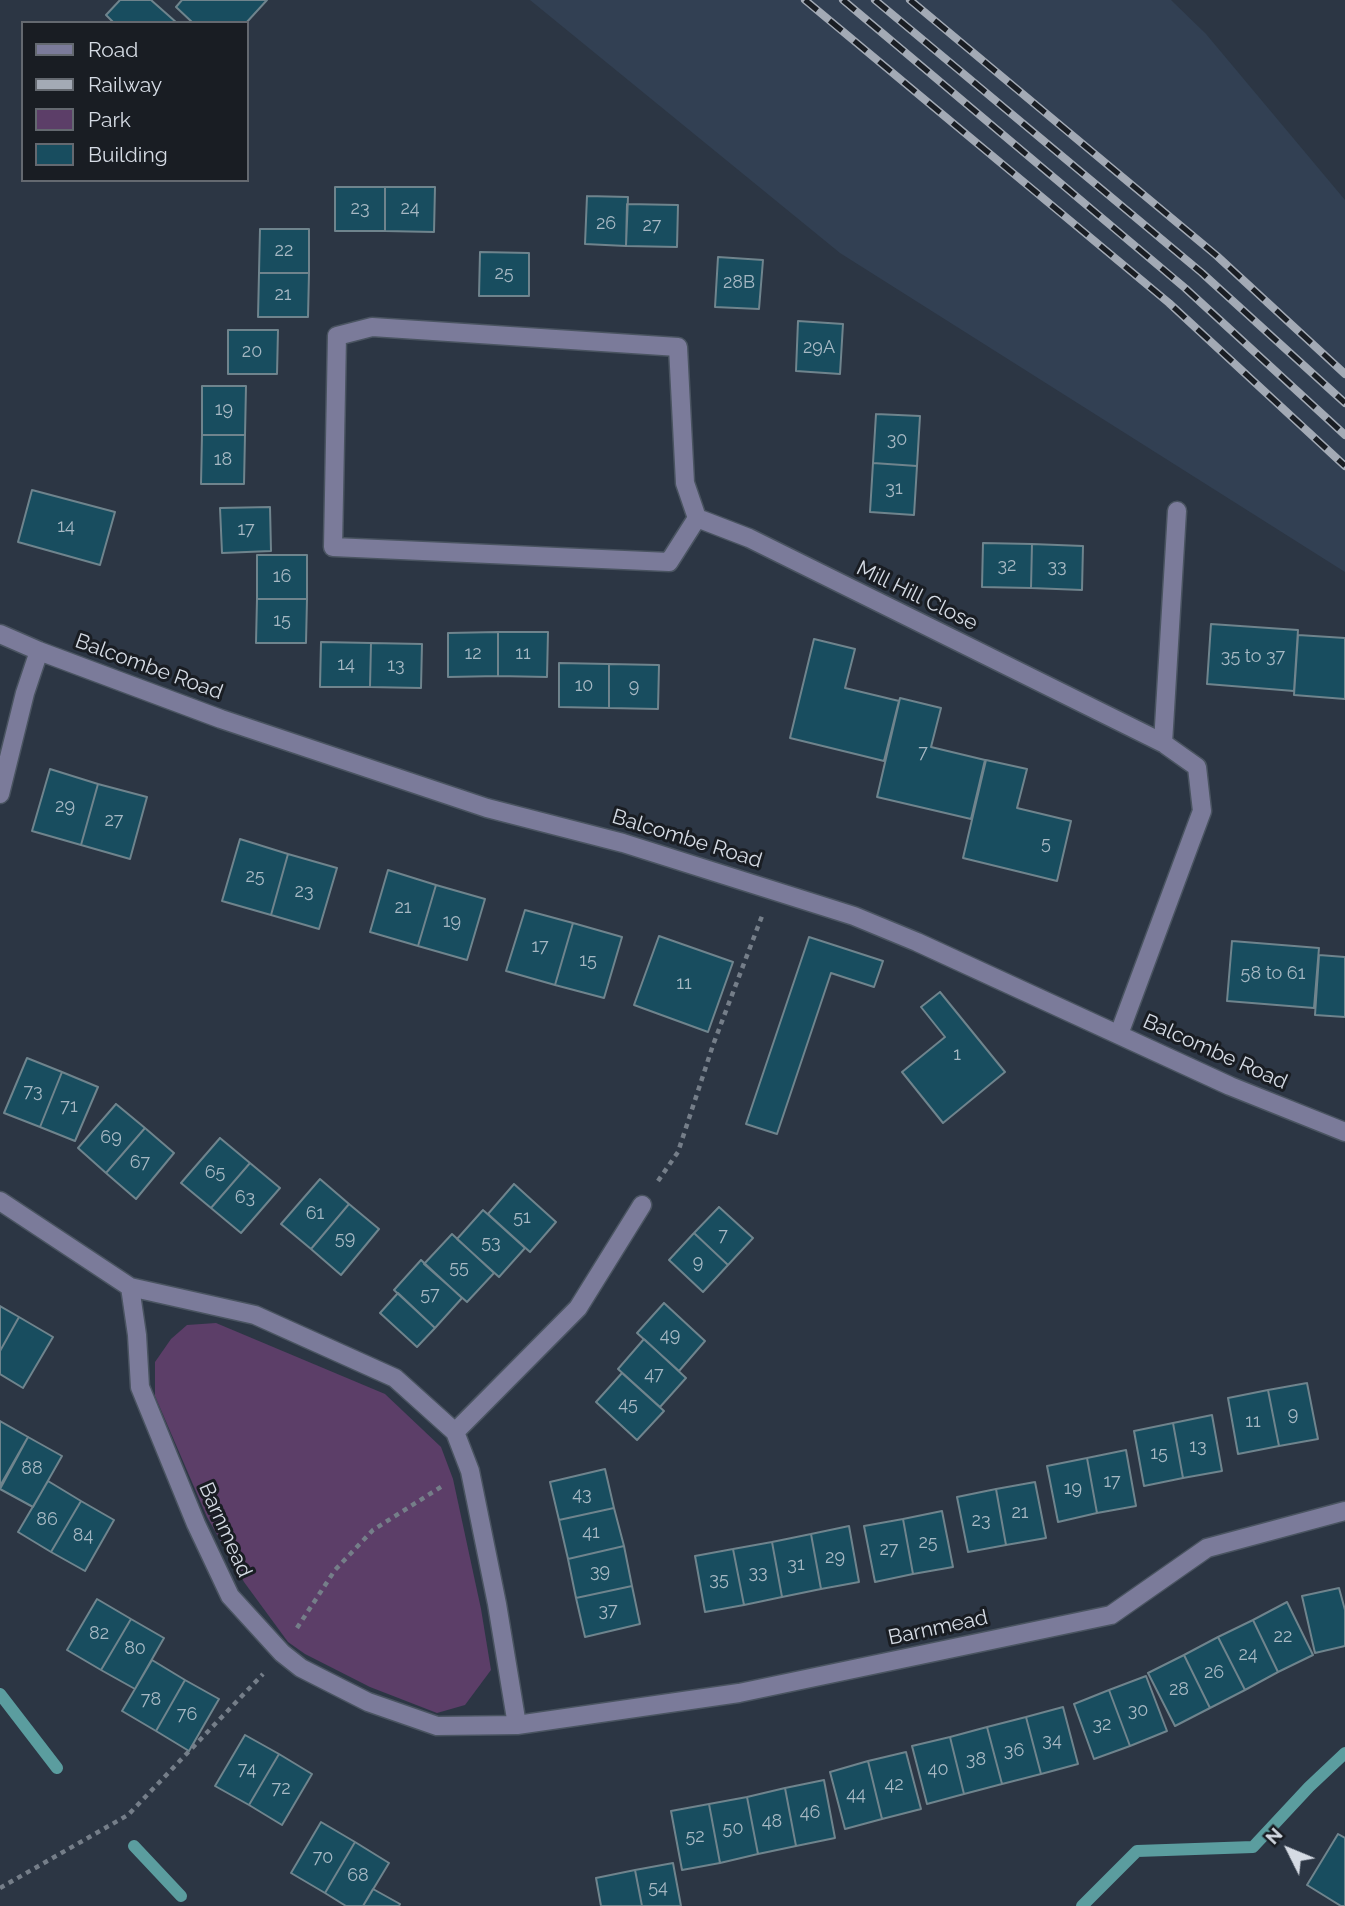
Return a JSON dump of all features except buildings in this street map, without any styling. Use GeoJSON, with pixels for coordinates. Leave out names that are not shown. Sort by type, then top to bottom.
{"type":"FeatureCollection","features":[{"type":"Feature","properties":{"kind":"street"},"geometry":{"type":"LineString","coordinates":[[372,327],[678,347],[685,483],[696,517],[669,562],[333,547],[338,336],[372,327]]}},
{"type":"Feature","properties":{"kind":"street"},"geometry":{"type":"LineString","coordinates":[[1163,743],[1177,511]]}},
{"type":"Feature","properties":{"kind":"street","name":"Mill Hill Close"},"geometry":{"type":"LineString","coordinates":[[696,517],[749,538],[1163,743],[1197,767],[1202,811],[1119,1034]]}},
{"type":"Feature","properties":{"kind":"street","name":"Balcombe Road"},"geometry":{"type":"LineString","coordinates":[[0,634],[221,719],[487,808],[624,843],[854,916],[917,942],[1230,1086],[1345,1132]]}},
{"type":"Feature","properties":{"kind":"street"},"geometry":{"type":"LineString","coordinates":[[0,794],[25,693],[39,651]]}},
{"type":"Feature","properties":{"kind":"street"},"geometry":{"type":"LineString","coordinates":[[0,1201],[130,1287],[255,1315],[395,1378],[455,1432],[470,1471],[497,1604],[517,1725]]}},
{"type":"Feature","properties":{"kind":"street"},"geometry":{"type":"LineString","coordinates":[[455,1432],[578,1308],[642,1205]]}},
{"type":"Feature","properties":{"kind":"street","name":"Barnmead"},"geometry":{"type":"LineString","coordinates":[[130,1287],[137,1335],[140,1387],[195,1524],[230,1596],[282,1653],[301,1668],[368,1702],[438,1726],[517,1725],[739,1693],[1111,1615],[1207,1548],[1345,1511]]}},
{"type":"Feature","properties":{"kind":"path"},"geometry":{"type":"LineString","coordinates":[[642,1205],[678,1152],[713,1045],[772,888]]}},
{"type":"Feature","properties":{"kind":"path"},"geometry":{"type":"LineString","coordinates":[[0,1888],[128,1815],[282,1653],[335,1570],[373,1530],[470,1471]]}},
{"type":"Feature","properties":{"kind":"shaded area"},"geometry":{"type":"Polygon","coordinates":[[[530,0],[1171,0],[1206,34],[1345,200],[1345,572],[840,253],[530,0]]]}},
{"type":"Feature","properties":{"kind":"green space"},"geometry":{"type":"Polygon","coordinates":[[[216,1323],[385,1394],[441,1447],[453,1479],[491,1670],[465,1705],[437,1713],[370,1687],[305,1654],[288,1642],[244,1582],[207,1517],[155,1396],[155,1362],[171,1339],[187,1325],[216,1323]]]}},
{"type":"Feature","properties":{"kind":"waterway"},"geometry":{"type":"LineString","coordinates":[[0,1694],[57,1768]]}},
{"type":"Feature","properties":{"kind":"waterway"},"geometry":{"type":"LineString","coordinates":[[1082,1906],[1137,1851],[1253,1847],[1345,1753]]}},
{"type":"Feature","properties":{"kind":"waterway"},"geometry":{"type":"LineString","coordinates":[[134,1846],[181,1896]]}},
{"type":"Feature","properties":{"kind":"railway"},"geometry":{"type":"LineString","coordinates":[[805,0],[1169,303],[1345,466]]}},
{"type":"Feature","properties":{"kind":"railway"},"geometry":{"type":"LineString","coordinates":[[843,0],[1185,288],[1345,435]]}},
{"type":"Feature","properties":{"kind":"railway"},"geometry":{"type":"LineString","coordinates":[[875,0],[1202,273],[1345,403]]}},
{"type":"Feature","properties":{"kind":"railway"},"geometry":{"type":"LineString","coordinates":[[910,0],[1217,256],[1345,374]]}}]}
